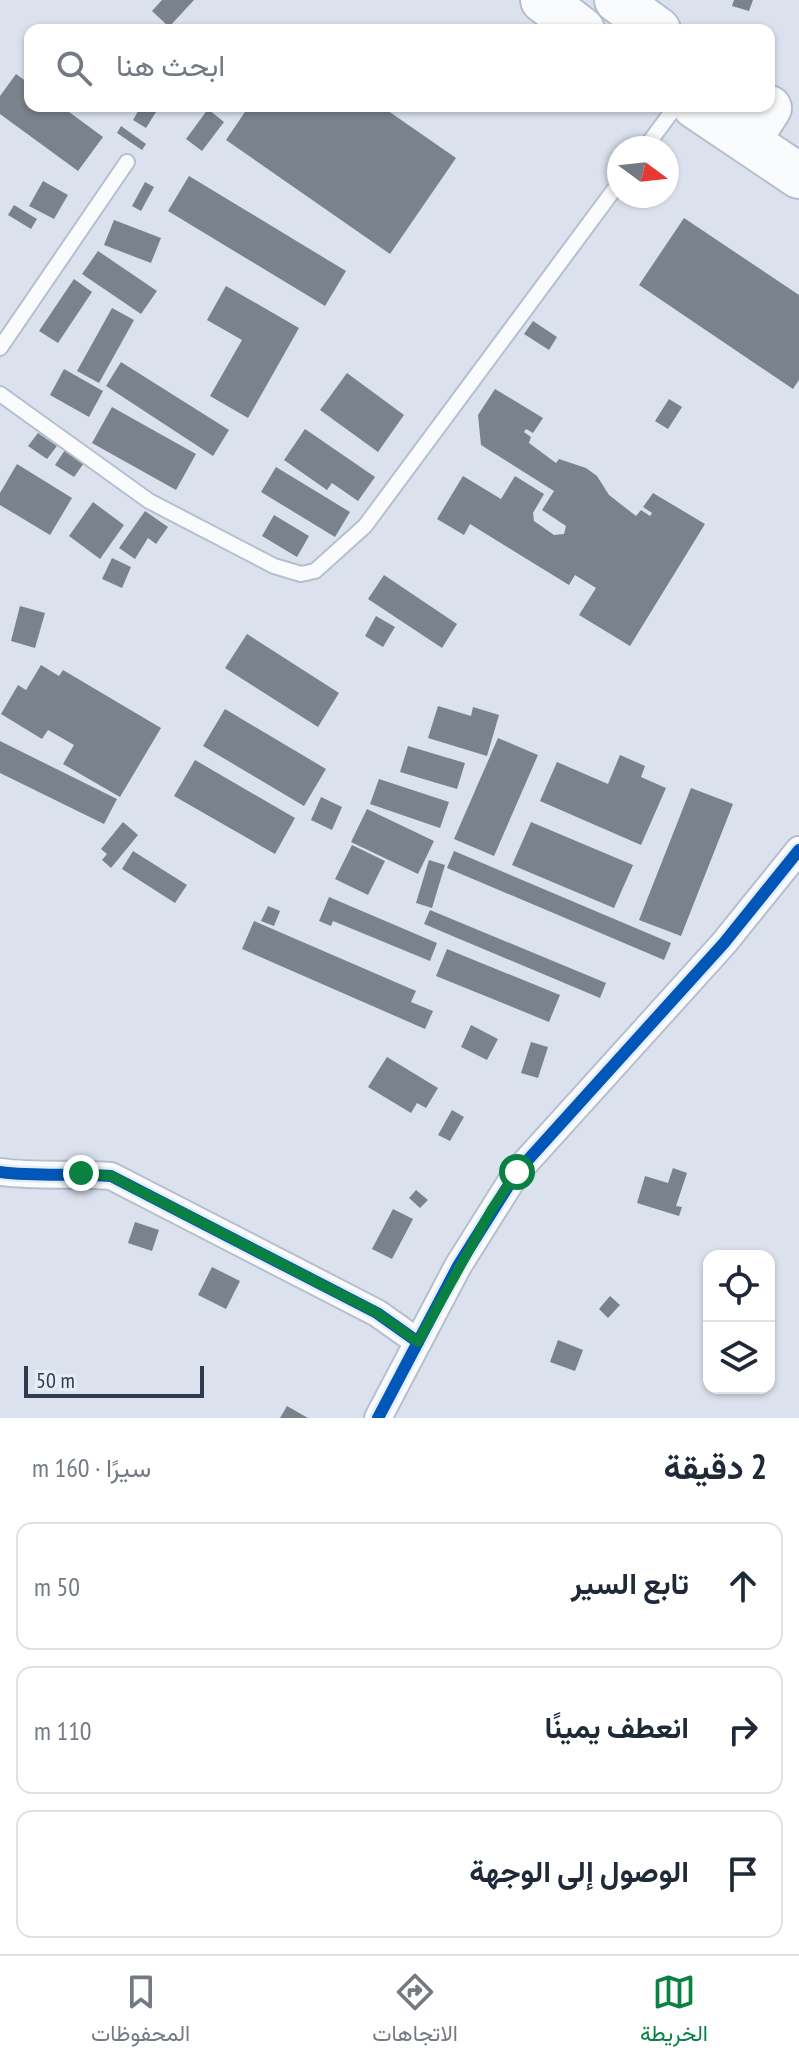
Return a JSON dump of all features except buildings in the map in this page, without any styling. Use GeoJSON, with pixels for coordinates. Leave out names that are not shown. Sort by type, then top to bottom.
{"type":"FeatureCollection","features":[{"type":"Feature","properties":{"kind":"highway"},"geometry":{"type":"LineString","coordinates":[[543,0],[574,24]]}},
{"type":"Feature","properties":{"kind":"highway"},"geometry":{"type":"LineString","coordinates":[[617,0],[649,24]]}},
{"type":"Feature","properties":{"kind":"highway"},"geometry":{"type":"LineString","coordinates":[[725,112],[771,121],[799,176]]}},
{"type":"Feature","properties":{"kind":"street"},"geometry":{"type":"LineString","coordinates":[[378,1418],[478,1232],[517,1172],[714,954],[799,850]]}},
{"type":"Feature","properties":{"kind":"street"},"geometry":{"type":"LineString","coordinates":[[0,1172],[38,1177],[81,1173],[111,1176],[377,1313],[418,1342]]}},
{"type":"Feature","properties":{"kind":"lane"},"geometry":{"type":"LineString","coordinates":[[654,136],[672,112]]}},
{"type":"Feature","properties":{"kind":"lane"},"geometry":{"type":"LineString","coordinates":[[0,348],[127,162]]}},
{"type":"Feature","properties":{"kind":"lane"},"geometry":{"type":"LineString","coordinates":[[0,394],[149,501],[274,566],[301,574],[315,571],[365,526],[607,199]]}},
{"type":"Feature","properties":{"kind":"cycle path"},"geometry":{"type":"LineString","coordinates":[[378,1418],[458,1266],[517,1172],[724,943],[799,850]]}},
{"type":"Feature","properties":{"kind":"cycle path"},"geometry":{"type":"LineString","coordinates":[[0,1172],[111,1176],[377,1313],[418,1342]]}},
{"type":"Feature","properties":{"kind":"route"},"geometry":{"type":"LineString","coordinates":[[81,1173],[111,1176],[377,1313],[418,1342],[458,1266],[517,1172]]}}]}
